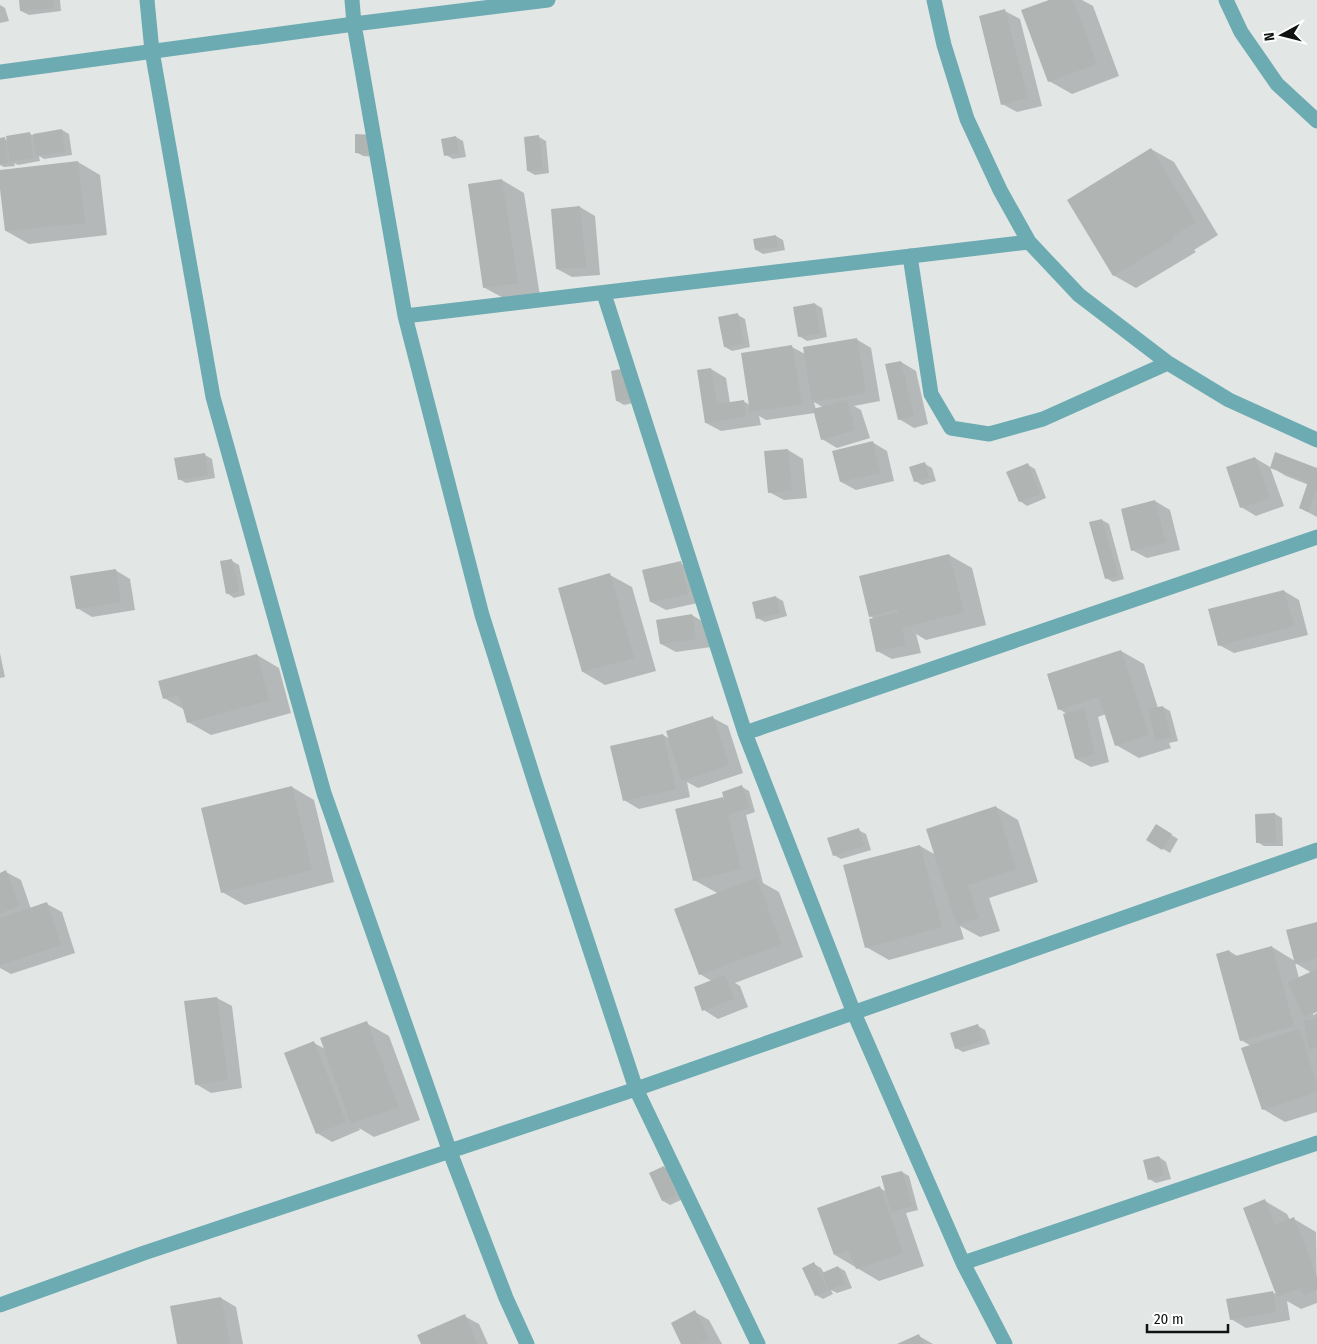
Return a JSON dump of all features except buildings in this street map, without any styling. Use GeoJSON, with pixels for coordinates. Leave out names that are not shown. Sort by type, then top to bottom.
{"type":"FeatureCollection","features":[{"type":"Feature","properties":{"kind":"street"},"geometry":{"type":"LineString","coordinates":[[147,0],[152,52],[213,396],[324,793],[450,1152],[506,1298],[528,1344]]}},
{"type":"Feature","properties":{"kind":"street"},"geometry":{"type":"LineString","coordinates":[[352,0],[354,24],[405,316],[482,615],[636,1089],[758,1344]]}},
{"type":"Feature","properties":{"kind":"street"},"geometry":{"type":"LineString","coordinates":[[0,72],[548,0]]}},
{"type":"Feature","properties":{"kind":"street"},"geometry":{"type":"LineString","coordinates":[[934,0],[944,46],[968,119],[1000,190],[1029,242],[1079,295],[1168,363],[1229,400],[1317,440]]}},
{"type":"Feature","properties":{"kind":"street"},"geometry":{"type":"LineString","coordinates":[[1226,0],[1240,32],[1278,84],[1317,121]]}},
{"type":"Feature","properties":{"kind":"street"},"geometry":{"type":"LineString","coordinates":[[405,316],[604,294],[1029,242]]}},
{"type":"Feature","properties":{"kind":"street"},"geometry":{"type":"LineString","coordinates":[[910,256],[931,394],[951,428],[989,434],[1043,419],[1168,363]]}},
{"type":"Feature","properties":{"kind":"street"},"geometry":{"type":"LineString","coordinates":[[604,294],[745,733],[854,1013],[963,1263],[1005,1344]]}},
{"type":"Feature","properties":{"kind":"street"},"geometry":{"type":"LineString","coordinates":[[745,733],[1317,537]]}},
{"type":"Feature","properties":{"kind":"street"},"geometry":{"type":"LineString","coordinates":[[0,1305],[144,1253],[636,1089],[1317,850]]}},
{"type":"Feature","properties":{"kind":"street"},"geometry":{"type":"LineString","coordinates":[[963,1263],[1317,1143]]}}]}
